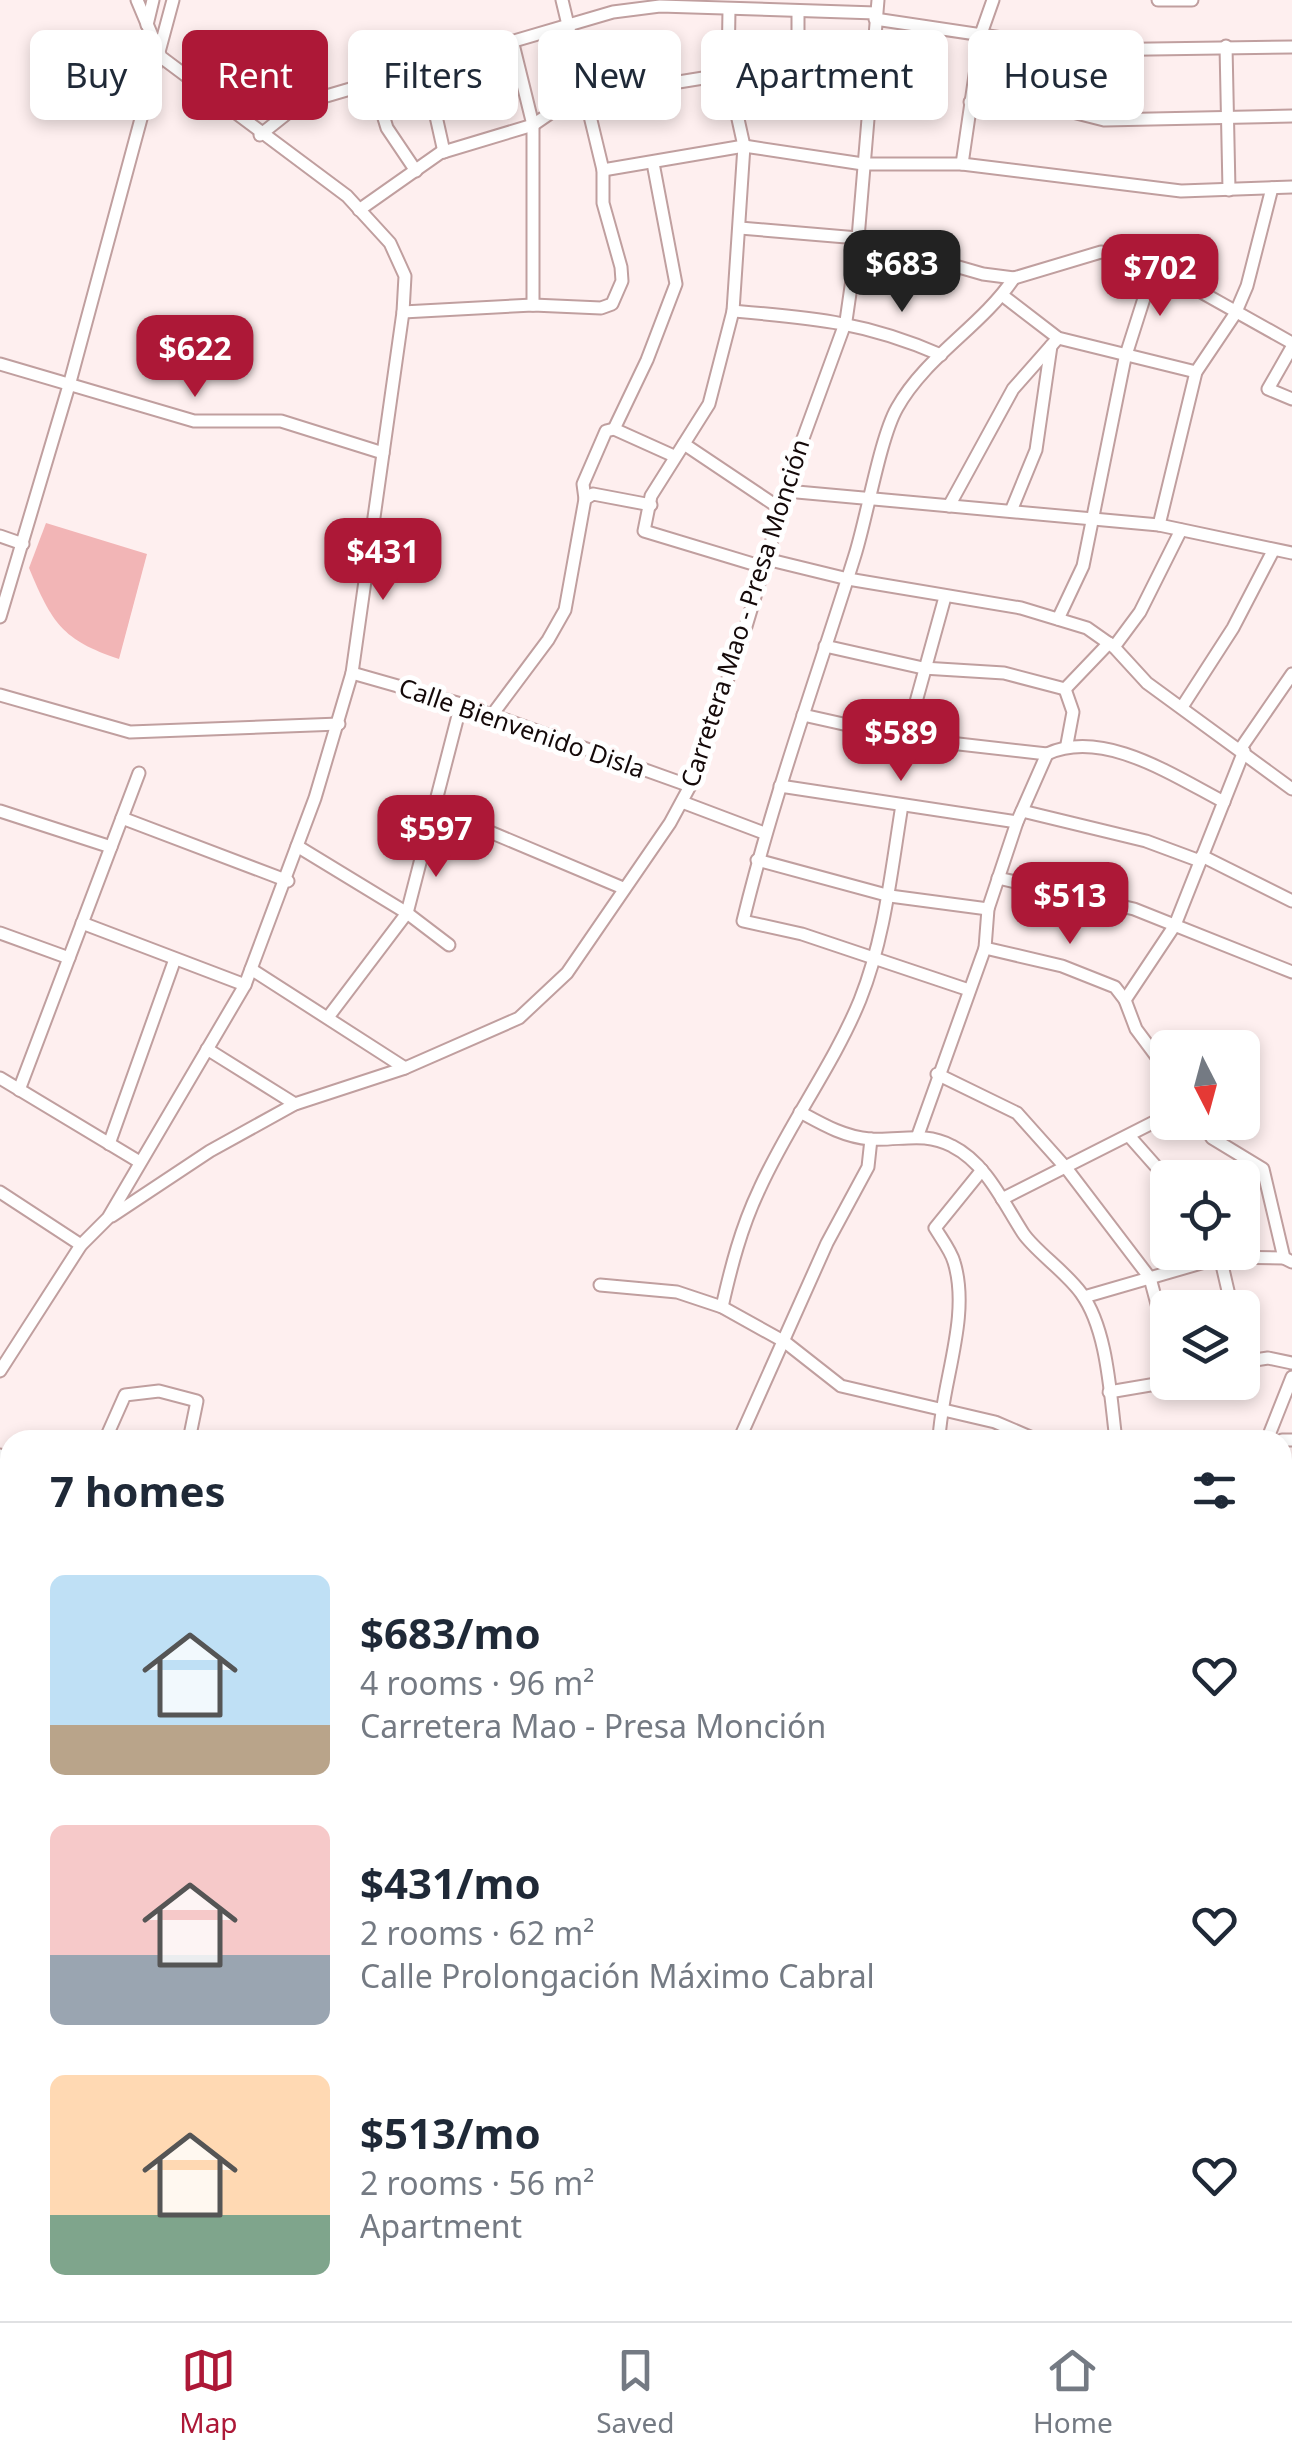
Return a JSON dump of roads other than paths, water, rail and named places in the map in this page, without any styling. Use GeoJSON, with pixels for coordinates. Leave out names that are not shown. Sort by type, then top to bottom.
{"type":"FeatureCollection","features":[{"type":"Feature","properties":{"kind":"street"},"geometry":{"type":"LineString","coordinates":[[137,0],[150,30]]}},
{"type":"Feature","properties":{"kind":"street"},"geometry":{"type":"LineString","coordinates":[[148,25],[153,0]]}},
{"type":"Feature","properties":{"kind":"street"},"geometry":{"type":"LineString","coordinates":[[162,52],[173,0]]}},
{"type":"Feature","properties":{"kind":"street"},"geometry":{"type":"LineString","coordinates":[[562,0],[569,30]]}},
{"type":"Feature","properties":{"kind":"street"},"geometry":{"type":"LineString","coordinates":[[982,30],[992,0]]}},
{"type":"Feature","properties":{"kind":"street"},"geometry":{"type":"LineString","coordinates":[[1158,0],[1192,0]]}},
{"type":"Feature","properties":{"kind":"street"},"geometry":{"type":"LineString","coordinates":[[518,42],[613,12],[660,6],[798,13],[876,11],[968,31]]}},
{"type":"Feature","properties":{"kind":"street"},"geometry":{"type":"LineString","coordinates":[[729,10],[729,30]]}},
{"type":"Feature","properties":{"kind":"street"},"geometry":{"type":"LineString","coordinates":[[798,13],[798,30]]}},
{"type":"Feature","properties":{"kind":"street"},"geometry":{"type":"LineString","coordinates":[[1226,46],[1229,190]]}},
{"type":"Feature","properties":{"kind":"street"},"geometry":{"type":"LineString","coordinates":[[1144,48],[1292,47]]}},
{"type":"Feature","properties":{"kind":"street"},"geometry":{"type":"LineString","coordinates":[[0,1371],[81,1245],[108,1218],[138,1161],[245,985],[288,880],[352,674],[403,312],[404,276],[400,260],[347,196],[260,136],[162,58]]}},
{"type":"Feature","properties":{"kind":"street"},"geometry":{"type":"LineString","coordinates":[[518,64],[533,125],[533,305]]}},
{"type":"Feature","properties":{"kind":"street"},"geometry":{"type":"LineString","coordinates":[[260,136],[299,104],[348,87]]}},
{"type":"Feature","properties":{"kind":"street"},"geometry":{"type":"LineString","coordinates":[[1144,119],[1292,116]]}},
{"type":"Feature","properties":{"kind":"street"},"geometry":{"type":"LineString","coordinates":[[962,164],[968,118]]}},
{"type":"Feature","properties":{"kind":"street"},"geometry":{"type":"LineString","coordinates":[[0,617],[143,120]]}},
{"type":"Feature","properties":{"kind":"street"},"geometry":{"type":"LineString","coordinates":[[385,120],[416,170]]}},
{"type":"Feature","properties":{"kind":"street"},"geometry":{"type":"LineString","coordinates":[[437,120],[444,152]]}},
{"type":"Feature","properties":{"kind":"street"},"geometry":{"type":"LineString","coordinates":[[359,210],[444,152],[540,120]]}},
{"type":"Feature","properties":{"kind":"street"},"geometry":{"type":"LineString","coordinates":[[403,312],[533,305],[601,308],[612,304],[622,274],[603,203],[603,170],[591,120]]}},
{"type":"Feature","properties":{"kind":"street"},"geometry":{"type":"LineString","coordinates":[[738,120],[744,146],[733,312],[716,386],[650,496],[644,531],[765,563],[1021,608],[1087,628],[1112,645],[1147,683],[1292,789]]}},
{"type":"Feature","properties":{"kind":"street","name":"Carretera Mao - Presa Monción"},"geometry":{"type":"LineString","coordinates":[[108,1218],[210,1152],[295,1104],[478,1039],[535,1006],[567,973],[690,786],[846,321],[858,238],[867,120]]}},
{"type":"Feature","properties":{"kind":"street"},"geometry":{"type":"LineString","coordinates":[[603,170],[654,163],[708,148],[744,146],[864,164],[962,164],[1181,191],[1292,187]]}},
{"type":"Feature","properties":{"kind":"street"},"geometry":{"type":"LineString","coordinates":[[614,429],[676,284],[654,163]]}},
{"type":"Feature","properties":{"kind":"street"},"geometry":{"type":"LineString","coordinates":[[1158,525],[1196,372],[1235,314],[1247,286],[1272,188]]}},
{"type":"Feature","properties":{"kind":"street"},"geometry":{"type":"LineString","coordinates":[[740,228],[858,238],[983,274],[1014,278],[1102,252],[1134,255],[1292,345],[1268,389],[1292,399]]}},
{"type":"Feature","properties":{"kind":"street"},"geometry":{"type":"LineString","coordinates":[[1058,619],[1083,566],[1126,358],[1154,267]]}},
{"type":"Feature","properties":{"kind":"street"},"geometry":{"type":"LineString","coordinates":[[969,990],[802,934],[743,921],[764,833],[873,499],[894,413],[916,377],[1002,295],[1014,278]]}},
{"type":"Feature","properties":{"kind":"street"},"geometry":{"type":"LineString","coordinates":[[1002,295],[1055,341],[1196,372]]}},
{"type":"Feature","properties":{"kind":"street"},"geometry":{"type":"LineString","coordinates":[[733,312],[846,321],[890,333],[941,355]]}},
{"type":"Feature","properties":{"kind":"street"},"geometry":{"type":"LineString","coordinates":[[949,506],[1013,389],[1055,341]]}},
{"type":"Feature","properties":{"kind":"street"},"geometry":{"type":"LineString","coordinates":[[1012,511],[1036,450],[1055,341]]}},
{"type":"Feature","properties":{"kind":"street"},"geometry":{"type":"LineString","coordinates":[[0,364],[194,421],[280,421],[382,453]]}},
{"type":"Feature","properties":{"kind":"street"},"geometry":{"type":"LineString","coordinates":[[492,714],[548,640],[564,610],[585,499],[583,484],[606,431],[614,429],[674,456]]}},
{"type":"Feature","properties":{"kind":"street"},"geometry":{"type":"LineString","coordinates":[[684,444],[781,509]]}},
{"type":"Feature","properties":{"kind":"street"},"geometry":{"type":"LineString","coordinates":[[786,491],[1158,525],[1292,553]]}},
{"type":"Feature","properties":{"kind":"street"},"geometry":{"type":"LineString","coordinates":[[585,499],[593,494],[651,505]]}},
{"type":"Feature","properties":{"kind":"street"},"geometry":{"type":"LineString","coordinates":[[1065,689],[1140,612],[1181,530]]}},
{"type":"Feature","properties":{"kind":"street"},"geometry":{"type":"LineString","coordinates":[[0,536],[24,544]]}},
{"type":"Feature","properties":{"kind":"street"},"geometry":{"type":"LineString","coordinates":[[1182,707],[1233,628],[1274,550]]}},
{"type":"Feature","properties":{"kind":"street"},"geometry":{"type":"LineString","coordinates":[[906,738],[922,668],[945,597]]}},
{"type":"Feature","properties":{"kind":"street"},"geometry":{"type":"LineString","coordinates":[[824,646],[922,668],[1004,673],[1065,689]]}},
{"type":"Feature","properties":{"kind":"street","name":"Calle Bienvenido Disla"},"geometry":{"type":"LineString","coordinates":[[352,674],[492,714],[690,786]]}},
{"type":"Feature","properties":{"kind":"street"},"geometry":{"type":"LineString","coordinates":[[1125,1000],[1175,925],[1242,750],[1292,674]]}},
{"type":"Feature","properties":{"kind":"street"},"geometry":{"type":"LineString","coordinates":[[1065,689],[1073,712],[1068,744]]}},
{"type":"Feature","properties":{"kind":"street"},"geometry":{"type":"LineString","coordinates":[[0,695],[130,732],[339,724]]}},
{"type":"Feature","properties":{"kind":"street"},"geometry":{"type":"LineString","coordinates":[[330,1016],[407,913],[461,704]]}},
{"type":"Feature","properties":{"kind":"street"},"geometry":{"type":"LineString","coordinates":[[803,715],[906,738],[1046,754],[1068,744],[1137,758],[1224,802]]}},
{"type":"Feature","properties":{"kind":"street"},"geometry":{"type":"LineString","coordinates":[[918,1135],[985,948],[988,909],[998,878],[1046,754]]}},
{"type":"Feature","properties":{"kind":"street"},"geometry":{"type":"LineString","coordinates":[[19,1090],[139,772]]}},
{"type":"Feature","properties":{"kind":"street"},"geometry":{"type":"LineString","coordinates":[[780,786],[902,805],[1019,817],[1146,840],[1201,858],[1292,901]]}},
{"type":"Feature","properties":{"kind":"street"},"geometry":{"type":"LineString","coordinates":[[682,802],[764,833]]}},
{"type":"Feature","properties":{"kind":"street"},"geometry":{"type":"LineString","coordinates":[[722,1307],[734,1252],[758,1190],[858,1004],[874,960],[890,896],[902,805]]}},
{"type":"Feature","properties":{"kind":"street"},"geometry":{"type":"LineString","coordinates":[[432,808],[623,888]]}},
{"type":"Feature","properties":{"kind":"street"},"geometry":{"type":"LineString","coordinates":[[0,811],[111,847]]}},
{"type":"Feature","properties":{"kind":"street"},"geometry":{"type":"LineString","coordinates":[[122,818],[288,880]]}},
{"type":"Feature","properties":{"kind":"street"},"geometry":{"type":"LineString","coordinates":[[297,846],[407,913],[449,945]]}},
{"type":"Feature","properties":{"kind":"street"},"geometry":{"type":"LineString","coordinates":[[757,860],[890,896],[988,909]]}},
{"type":"Feature","properties":{"kind":"street"},"geometry":{"type":"LineString","coordinates":[[998,878],[1134,909],[1292,972]]}},
{"type":"Feature","properties":{"kind":"street"},"geometry":{"type":"LineString","coordinates":[[82,923],[245,985]]}},
{"type":"Feature","properties":{"kind":"street"},"geometry":{"type":"LineString","coordinates":[[0,933],[69,958]]}},
{"type":"Feature","properties":{"kind":"street"},"geometry":{"type":"LineString","coordinates":[[985,948],[1062,966],[1114,986],[1150,1048]]}},
{"type":"Feature","properties":{"kind":"street"},"geometry":{"type":"LineString","coordinates":[[110,1144],[176,959]]}},
{"type":"Feature","properties":{"kind":"street"},"geometry":{"type":"LineString","coordinates":[[252,970],[330,1016],[405,1068]]}},
{"type":"Feature","properties":{"kind":"street"},"geometry":{"type":"LineString","coordinates":[[207,1049],[295,1104]]}},
{"type":"Feature","properties":{"kind":"street"},"geometry":{"type":"LineString","coordinates":[[937,1074],[1016,1112],[1067,1169],[1150,1278],[1153,1290]]}},
{"type":"Feature","properties":{"kind":"street"},"geometry":{"type":"LineString","coordinates":[[0,1078],[138,1161]]}},
{"type":"Feature","properties":{"kind":"street"},"geometry":{"type":"LineString","coordinates":[[800,1112],[843,1134],[871,1139],[918,1135],[951,1145],[982,1170],[1027,1239],[1055,1261],[1084,1298],[1110,1392],[1115,1430]]}},
{"type":"Feature","properties":{"kind":"street"},"geometry":{"type":"LineString","coordinates":[[1002,1199],[1150,1125]]}},
{"type":"Feature","properties":{"kind":"street"},"geometry":{"type":"LineString","coordinates":[[1130,1137],[1150,1160]]}},
{"type":"Feature","properties":{"kind":"street"},"geometry":{"type":"LineString","coordinates":[[744,1430],[826,1242],[868,1167],[871,1139]]}},
{"type":"Feature","properties":{"kind":"street"},"geometry":{"type":"LineString","coordinates":[[1215,1140],[1263,1170],[1288,1260],[1260,1258]]}},
{"type":"Feature","properties":{"kind":"street"},"geometry":{"type":"LineString","coordinates":[[939,1430],[958,1312],[954,1262],[935,1228],[982,1170]]}},
{"type":"Feature","properties":{"kind":"street"},"geometry":{"type":"LineString","coordinates":[[0,1192],[81,1245]]}},
{"type":"Feature","properties":{"kind":"street"},"geometry":{"type":"LineString","coordinates":[[1084,1298],[1174,1270]]}},
{"type":"Feature","properties":{"kind":"street"},"geometry":{"type":"LineString","coordinates":[[600,1285],[677,1292],[722,1307],[785,1342],[841,1386],[996,1422],[1014,1430]]}},
{"type":"Feature","properties":{"kind":"street"},"geometry":{"type":"LineString","coordinates":[[1260,1359],[1292,1363]]}},
{"type":"Feature","properties":{"kind":"street"},"geometry":{"type":"LineString","coordinates":[[1271,1430],[1292,1377]]}},
{"type":"Feature","properties":{"kind":"street"},"geometry":{"type":"LineString","coordinates":[[1110,1392],[1150,1385]]}},
{"type":"Feature","properties":{"kind":"street"},"geometry":{"type":"LineString","coordinates":[[109,1430],[122,1398],[148,1390],[192,1397],[198,1405],[192,1430]]}}]}
